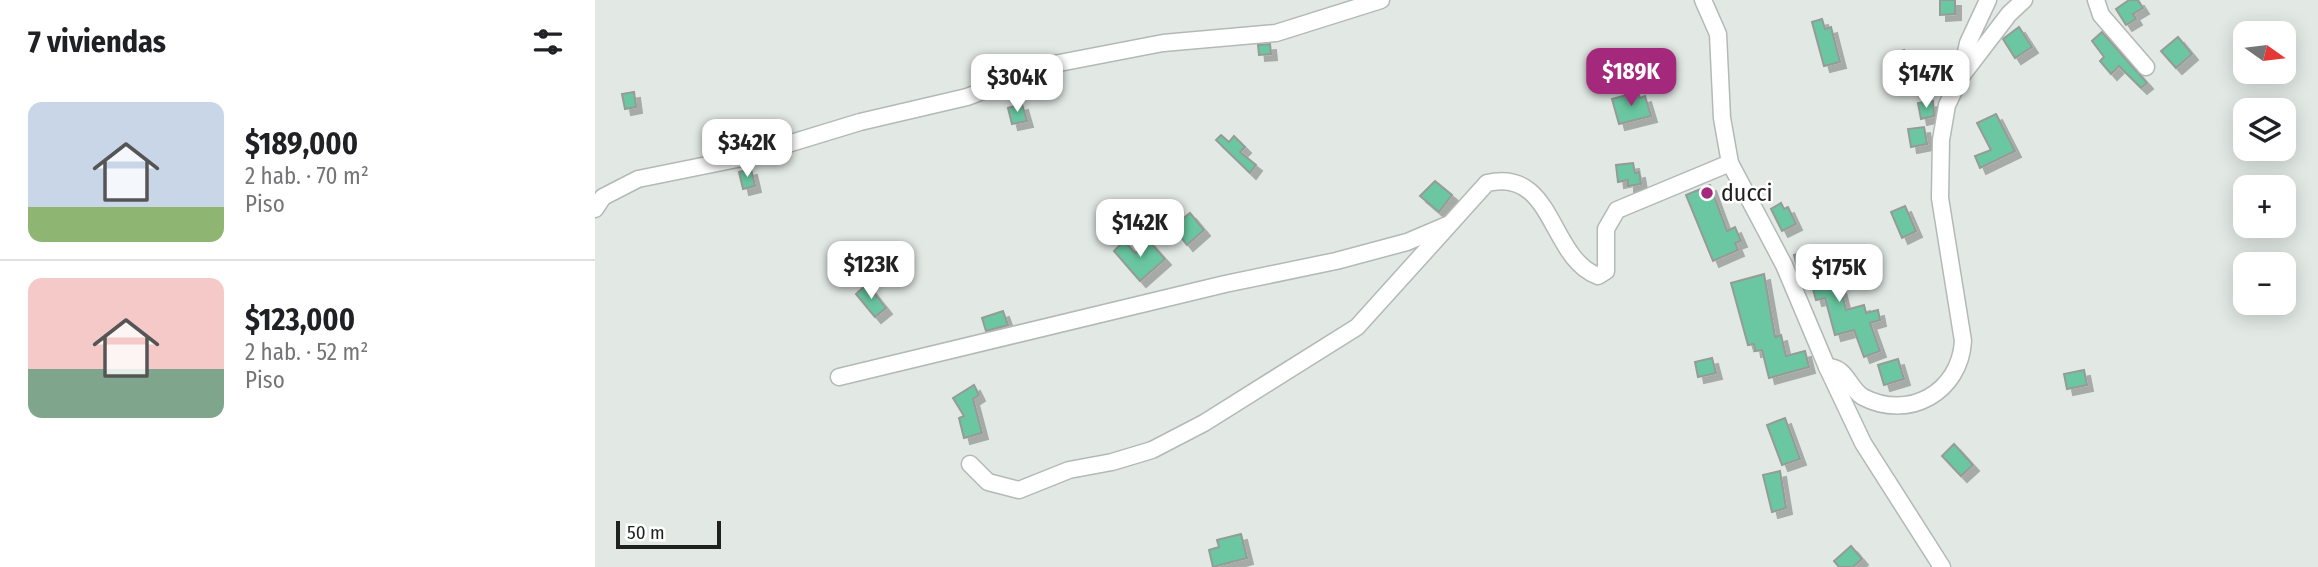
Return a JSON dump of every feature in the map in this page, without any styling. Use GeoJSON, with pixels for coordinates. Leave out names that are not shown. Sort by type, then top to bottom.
{"type":"FeatureCollection","features":[{"type":"Feature","properties":{"kind":"street"},"geometry":{"type":"LineString","coordinates":[[595,209],[603,197],[638,179],[742,158],[860,122],[967,97],[1054,64],[1163,43],[1276,33],[1381,0]]}},
{"type":"Feature","properties":{"kind":"street"},"geometry":{"type":"LineString","coordinates":[[1703,0],[1718,34],[1722,118],[1730,163],[1784,265],[1863,443],[1942,567]]}},
{"type":"Feature","properties":{"kind":"street"},"geometry":{"type":"LineString","coordinates":[[1961,76],[1968,43],[1988,0]]}},
{"type":"Feature","properties":{"kind":"street"},"geometry":{"type":"LineString","coordinates":[[1827,367],[1841,371],[1860,395],[1880,403],[1901,405],[1923,402],[1933,397],[1955,372],[1963,341],[1946,241],[1940,172],[1947,105],[1961,76],[2008,14],[2024,0]]}},
{"type":"Feature","properties":{"kind":"street"},"geometry":{"type":"LineString","coordinates":[[2096,0],[2101,15],[2145,67]]}},
{"type":"Feature","properties":{"kind":"street"},"geometry":{"type":"LineString","coordinates":[[970,464],[988,482],[1019,490],[1069,470],[1112,462],[1152,450],[1255,394],[1357,327],[1487,183],[1505,180],[1532,191],[1576,258],[1594,275],[1602,275],[1607,267],[1605,229],[1617,210],[1730,163]]}},
{"type":"Feature","properties":{"kind":"street"},"geometry":{"type":"LineString","coordinates":[[839,377],[1224,284],[1336,261],[1407,242],[1449,224]]}},
{"type":"Feature","properties":{"kind":"building"},"geometry":{"type":"Polygon","coordinates":[[[1940,0],[1955,0],[1955,14],[1940,15],[1940,0]]]}},
{"type":"Feature","properties":{"kind":"building"},"geometry":{"type":"Polygon","coordinates":[[[2129,0],[2138,0],[2143,8],[2133,14],[2136,19],[2126,25],[2116,9],[2129,0]]]}},
{"type":"Feature","properties":{"kind":"building"},"geometry":{"type":"Polygon","coordinates":[[[1822,19],[1825,29],[1831,27],[1840,62],[1824,66],[1812,22],[1822,19]]]}},
{"type":"Feature","properties":{"kind":"building"},"geometry":{"type":"Polygon","coordinates":[[[2019,27],[2032,47],[2015,58],[2003,39],[2019,27]]]}},
{"type":"Feature","properties":{"kind":"building"},"geometry":{"type":"Polygon","coordinates":[[[2102,32],[2147,83],[2141,88],[2119,66],[2111,74],[2100,61],[2104,57],[2092,41],[2102,32]]]}},
{"type":"Feature","properties":{"kind":"building"},"geometry":{"type":"Polygon","coordinates":[[[2178,37],[2192,54],[2176,68],[2161,51],[2178,37]]]}},
{"type":"Feature","properties":{"kind":"building"},"geometry":{"type":"Polygon","coordinates":[[[1270,44],[1271,54],[1259,55],[1258,45],[1270,44]]]}},
{"type":"Feature","properties":{"kind":"building"},"geometry":{"type":"Polygon","coordinates":[[[1904,50],[1909,60],[1890,69],[1886,58],[1904,50]]]}},
{"type":"Feature","properties":{"kind":"building"},"geometry":{"type":"Polygon","coordinates":[[[1927,67],[1938,67],[1938,82],[1926,82],[1927,67]]]}},
{"type":"Feature","properties":{"kind":"building"},"geometry":{"type":"Polygon","coordinates":[[[634,92],[636,107],[625,109],[622,94],[634,92]]]}},
{"type":"Feature","properties":{"kind":"building"},"geometry":{"type":"Polygon","coordinates":[[[1638,92],[1640,98],[1645,96],[1651,116],[1619,124],[1612,99],[1638,92]]]}},
{"type":"Feature","properties":{"kind":"building"},"geometry":{"type":"Polygon","coordinates":[[[1933,101],[1934,116],[1921,119],[1918,103],[1933,101]]]}},
{"type":"Feature","properties":{"kind":"building"},"geometry":{"type":"Polygon","coordinates":[[[1022,104],[1027,121],[1012,124],[1008,108],[1022,104]]]}},
{"type":"Feature","properties":{"kind":"building"},"geometry":{"type":"Polygon","coordinates":[[[1996,114],[2015,151],[1980,168],[1975,156],[1991,150],[1977,123],[1996,114]]]}},
{"type":"Feature","properties":{"kind":"building"},"geometry":{"type":"Polygon","coordinates":[[[1924,127],[1927,144],[1911,147],[1908,129],[1924,127]]]}},
{"type":"Feature","properties":{"kind":"building"},"geometry":{"type":"Polygon","coordinates":[[[1221,135],[1229,142],[1234,136],[1245,147],[1240,152],[1256,165],[1250,173],[1216,140],[1221,135]]]}},
{"type":"Feature","properties":{"kind":"building"},"geometry":{"type":"Polygon","coordinates":[[[1633,163],[1635,173],[1639,172],[1641,184],[1628,186],[1628,180],[1618,182],[1616,165],[1633,163]]]}},
{"type":"Feature","properties":{"kind":"building"},"geometry":{"type":"Polygon","coordinates":[[[751,169],[755,186],[743,189],[739,172],[751,169]]]}},
{"type":"Feature","properties":{"kind":"building"},"geometry":{"type":"Polygon","coordinates":[[[1435,181],[1452,195],[1439,212],[1420,196],[1435,181]]]}},
{"type":"Feature","properties":{"kind":"building"},"geometry":{"type":"Polygon","coordinates":[[[1710,185],[1727,231],[1735,227],[1741,241],[1735,243],[1738,250],[1713,261],[1686,195],[1710,185]]]}},
{"type":"Feature","properties":{"kind":"building"},"geometry":{"type":"Polygon","coordinates":[[[1781,203],[1784,209],[1788,207],[1796,224],[1782,231],[1771,209],[1781,203]]]}},
{"type":"Feature","properties":{"kind":"building"},"geometry":{"type":"Polygon","coordinates":[[[1905,206],[1916,231],[1902,238],[1891,212],[1905,206]]]}},
{"type":"Feature","properties":{"kind":"building"},"geometry":{"type":"Polygon","coordinates":[[[1190,213],[1204,230],[1187,245],[1173,227],[1190,213]]]}},
{"type":"Feature","properties":{"kind":"building"},"geometry":{"type":"Polygon","coordinates":[[[1124,241],[1135,253],[1149,241],[1165,259],[1140,281],[1114,251],[1124,241]]]}},
{"type":"Feature","properties":{"kind":"building"},"geometry":{"type":"Polygon","coordinates":[[[1815,249],[1825,279],[1837,275],[1846,310],[1864,305],[1866,313],[1878,310],[1880,320],[1870,323],[1880,351],[1864,357],[1854,330],[1835,335],[1825,298],[1816,300],[1808,271],[1799,274],[1794,255],[1815,249]]]}},
{"type":"Feature","properties":{"kind":"building"},"geometry":{"type":"Polygon","coordinates":[[[1764,274],[1775,337],[1781,335],[1786,356],[1805,351],[1809,367],[1769,378],[1762,350],[1755,351],[1754,344],[1748,345],[1731,283],[1764,274]]]}},
{"type":"Feature","properties":{"kind":"building"},"geometry":{"type":"Polygon","coordinates":[[[867,284],[886,308],[875,317],[856,294],[867,284]]]}},
{"type":"Feature","properties":{"kind":"building"},"geometry":{"type":"Polygon","coordinates":[[[1003,311],[1008,325],[986,331],[982,318],[1003,311]]]}},
{"type":"Feature","properties":{"kind":"building"},"geometry":{"type":"Polygon","coordinates":[[[1712,358],[1716,373],[1698,377],[1695,362],[1712,358]]]}},
{"type":"Feature","properties":{"kind":"building"},"geometry":{"type":"Polygon","coordinates":[[[1898,359],[1904,379],[1884,385],[1878,365],[1898,359]]]}},
{"type":"Feature","properties":{"kind":"building"},"geometry":{"type":"Polygon","coordinates":[[[2084,370],[2087,385],[2067,389],[2064,374],[2084,370]]]}},
{"type":"Feature","properties":{"kind":"building"},"geometry":{"type":"Polygon","coordinates":[[[974,385],[979,395],[973,399],[982,433],[964,438],[959,418],[964,416],[953,398],[974,385]]]}},
{"type":"Feature","properties":{"kind":"building"},"geometry":{"type":"Polygon","coordinates":[[[1785,418],[1800,459],[1782,465],[1767,425],[1785,418]]]}},
{"type":"Feature","properties":{"kind":"building"},"geometry":{"type":"Polygon","coordinates":[[[1954,444],[1973,465],[1961,476],[1942,456],[1954,444]]]}},
{"type":"Feature","properties":{"kind":"building"},"geometry":{"type":"Polygon","coordinates":[[[1780,471],[1786,508],[1772,512],[1763,475],[1780,471]]]}},
{"type":"Feature","properties":{"kind":"building"},"geometry":{"type":"Polygon","coordinates":[[[1241,534],[1247,558],[1213,567],[1209,550],[1219,547],[1217,540],[1241,534]]]}},
{"type":"Feature","properties":{"kind":"building"},"geometry":{"type":"Polygon","coordinates":[[[1851,546],[1862,559],[1853,567],[1839,567],[1834,561],[1851,546]]]}},
{"type":"Feature","properties":{"kind":"place","name":"ducci"},"geometry":{"type":"Point","coordinates":[1707,193]}}]}
